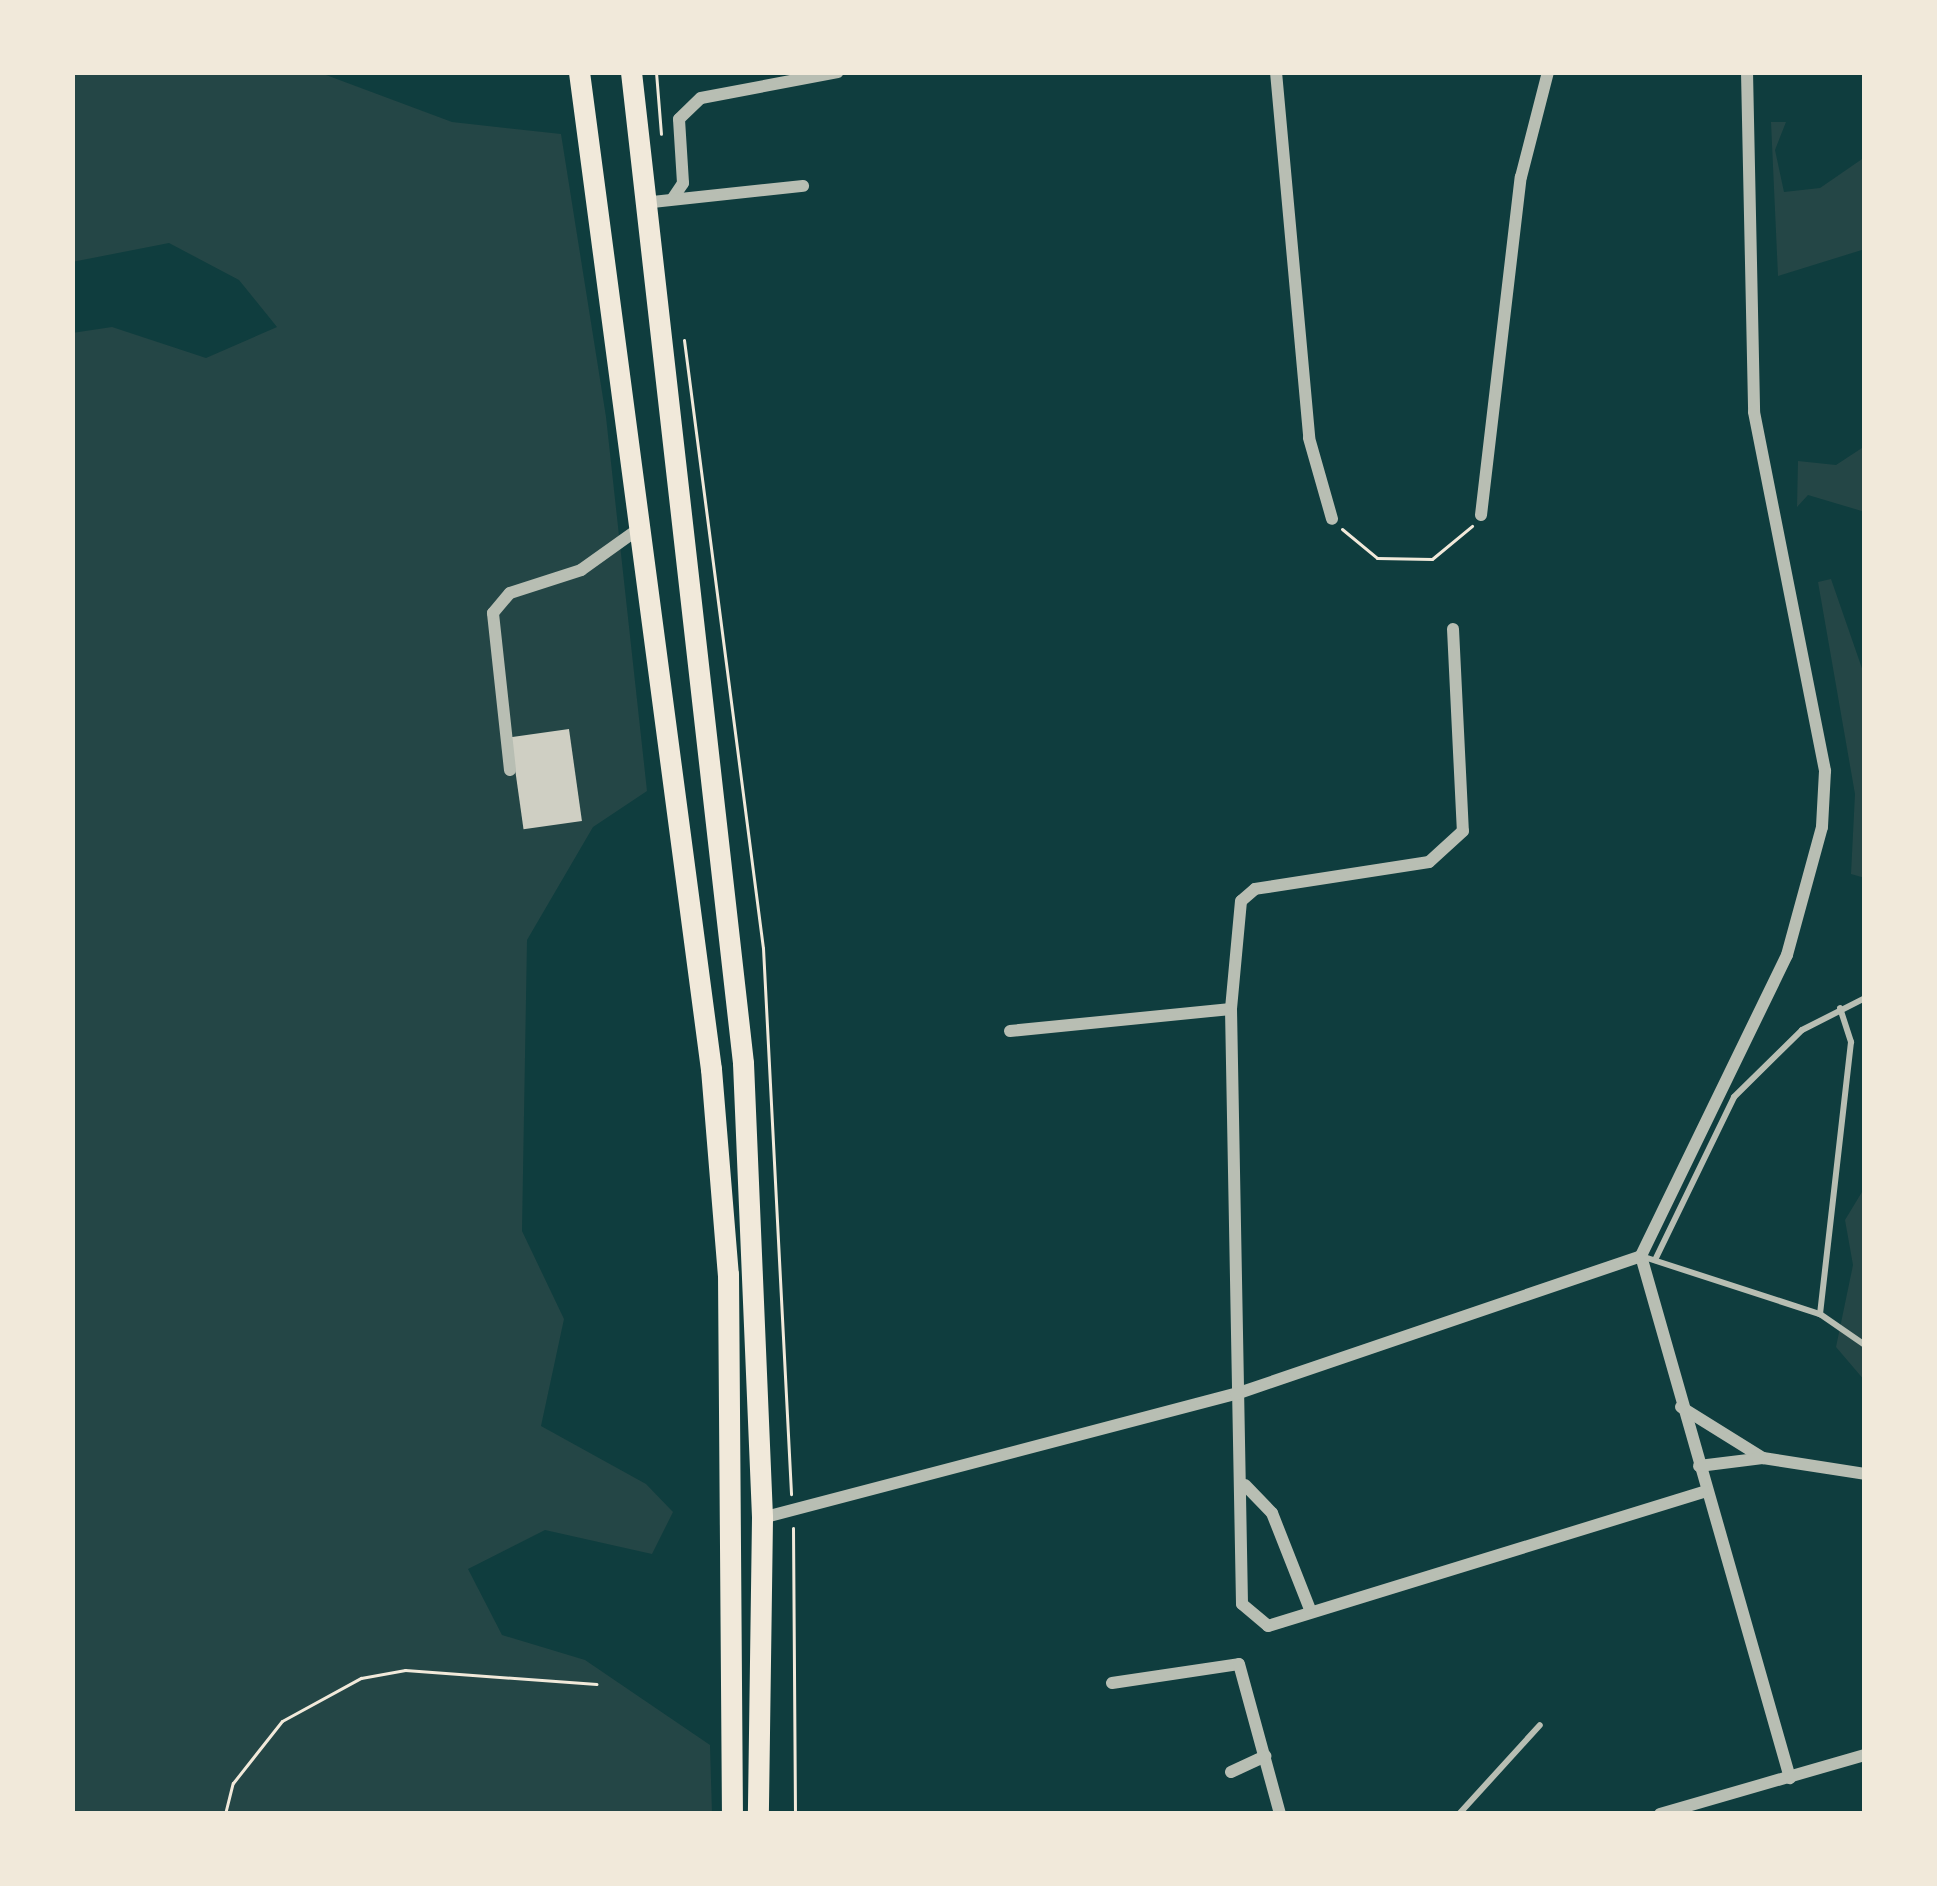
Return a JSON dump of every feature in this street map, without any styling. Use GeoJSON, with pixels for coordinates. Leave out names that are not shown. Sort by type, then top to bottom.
{"type":"FeatureCollection","features":[{"type":"Feature","properties":{"kind":"main road"},"geometry":{"type":"LineString","coordinates":[[579,72],[728,1274],[732,1814]]}},
{"type":"Feature","properties":{"kind":"main road"},"geometry":{"type":"LineString","coordinates":[[631,72],[641,203],[743,1063],[762,1517],[758,1814]]}},
{"type":"Feature","properties":{"kind":"street"},"geometry":{"type":"LineString","coordinates":[[673,198],[683,183],[679,119],[701,98],[838,72]]}},
{"type":"Feature","properties":{"kind":"street"},"geometry":{"type":"LineString","coordinates":[[1276,72],[1310,439],[1333,519]]}},
{"type":"Feature","properties":{"kind":"street"},"geometry":{"type":"LineString","coordinates":[[1481,515],[1522,177],[1548,72]]}},
{"type":"Feature","properties":{"kind":"street"},"geometry":{"type":"LineString","coordinates":[[1747,72],[1754,412],[1825,771],[1822,827],[1787,955],[1648,1258],[1681,1407],[1790,1778]]}},
{"type":"Feature","properties":{"kind":"street"},"geometry":{"type":"LineString","coordinates":[[641,203],[802,186]]}},
{"type":"Feature","properties":{"kind":"street"},"geometry":{"type":"LineString","coordinates":[[510,770],[493,613],[510,592],[581,570],[637,530]]}},
{"type":"Feature","properties":{"kind":"street"},"geometry":{"type":"LineString","coordinates":[[1453,629],[1463,832],[1429,862],[1256,889],[1235,929],[1231,1009],[1244,1299],[1236,1394],[1245,1485],[1242,1604],[1268,1626],[1706,1491]]}},
{"type":"Feature","properties":{"kind":"street"},"geometry":{"type":"LineString","coordinates":[[1010,1030],[1231,1009]]}},
{"type":"Feature","properties":{"kind":"street"},"geometry":{"type":"LineString","coordinates":[[762,1517],[1236,1394],[1648,1258]]}},
{"type":"Feature","properties":{"kind":"street"},"geometry":{"type":"LineString","coordinates":[[1681,1407],[1763,1458]]}},
{"type":"Feature","properties":{"kind":"street"},"geometry":{"type":"LineString","coordinates":[[1700,1466],[1763,1458],[1865,1474]]}},
{"type":"Feature","properties":{"kind":"street"},"geometry":{"type":"LineString","coordinates":[[1245,1485],[1272,1513],[1311,1612]]}},
{"type":"Feature","properties":{"kind":"street"},"geometry":{"type":"LineString","coordinates":[[1112,1683],[1239,1664],[1280,1814]]}},
{"type":"Feature","properties":{"kind":"street"},"geometry":{"type":"LineString","coordinates":[[1660,1814],[1865,1755]]}},
{"type":"Feature","properties":{"kind":"street"},"geometry":{"type":"LineString","coordinates":[[1231,1772],[1266,1756]]}},
{"type":"Feature","properties":{"kind":"lane"},"geometry":{"type":"LineString","coordinates":[[1865,998],[1840,1008],[1734,1097],[1648,1258],[1820,1314],[1865,1346]]}},
{"type":"Feature","properties":{"kind":"lane"},"geometry":{"type":"LineString","coordinates":[[1820,1314],[1851,1042],[1840,1008]]}},
{"type":"Feature","properties":{"kind":"lane"},"geometry":{"type":"LineString","coordinates":[[1459,1814],[1540,1725]]}},
{"type":"Feature","properties":{"kind":"path"},"geometry":{"type":"LineString","coordinates":[[1333,519],[1377,558],[1432,559],[1481,515]]}},
{"type":"Feature","properties":{"kind":"path"},"geometry":{"type":"LineString","coordinates":[[225,1814],[233,1783],[282,1721],[361,1678],[406,1670],[596,1684]]}},
{"type":"Feature","properties":{"kind":"shaded area"},"geometry":{"type":"Polygon","coordinates":[[[72,72],[318,72],[452,122],[561,134],[606,417],[647,791],[593,827],[527,940],[522,1231],[564,1319],[541,1426],[646,1484],[673,1512],[652,1554],[545,1530],[468,1569],[502,1635],[585,1660],[710,1745],[712,1814],[72,1814],[72,333],[112,327],[206,358],[277,327],[239,280],[169,243],[72,262],[72,72]]]}},
{"type":"Feature","properties":{"kind":"shaded area"},"geometry":{"type":"Polygon","coordinates":[[[1771,122],[1786,122],[1775,150],[1784,192],[1820,188],[1865,157],[1865,249],[1778,276],[1771,122]]]}},
{"type":"Feature","properties":{"kind":"shaded area"},"geometry":{"type":"Polygon","coordinates":[[[1865,446],[1865,512],[1808,495],[1797,507],[1798,461],[1836,465],[1865,446]]]}},
{"type":"Feature","properties":{"kind":"shaded area"},"geometry":{"type":"Polygon","coordinates":[[[1831,579],[1865,677],[1865,878],[1851,874],[1855,794],[1818,582],[1831,579]]]}},
{"type":"Feature","properties":{"kind":"shaded area"},"geometry":{"type":"Polygon","coordinates":[[[1865,1187],[1865,1381],[1836,1347],[1853,1265],[1845,1220],[1865,1187]]]}},
{"type":"Feature","properties":{"kind":"building"},"geometry":{"type":"Polygon","coordinates":[[[569,729],[582,821],[524,829],[511,737],[569,729]]]}}]}
